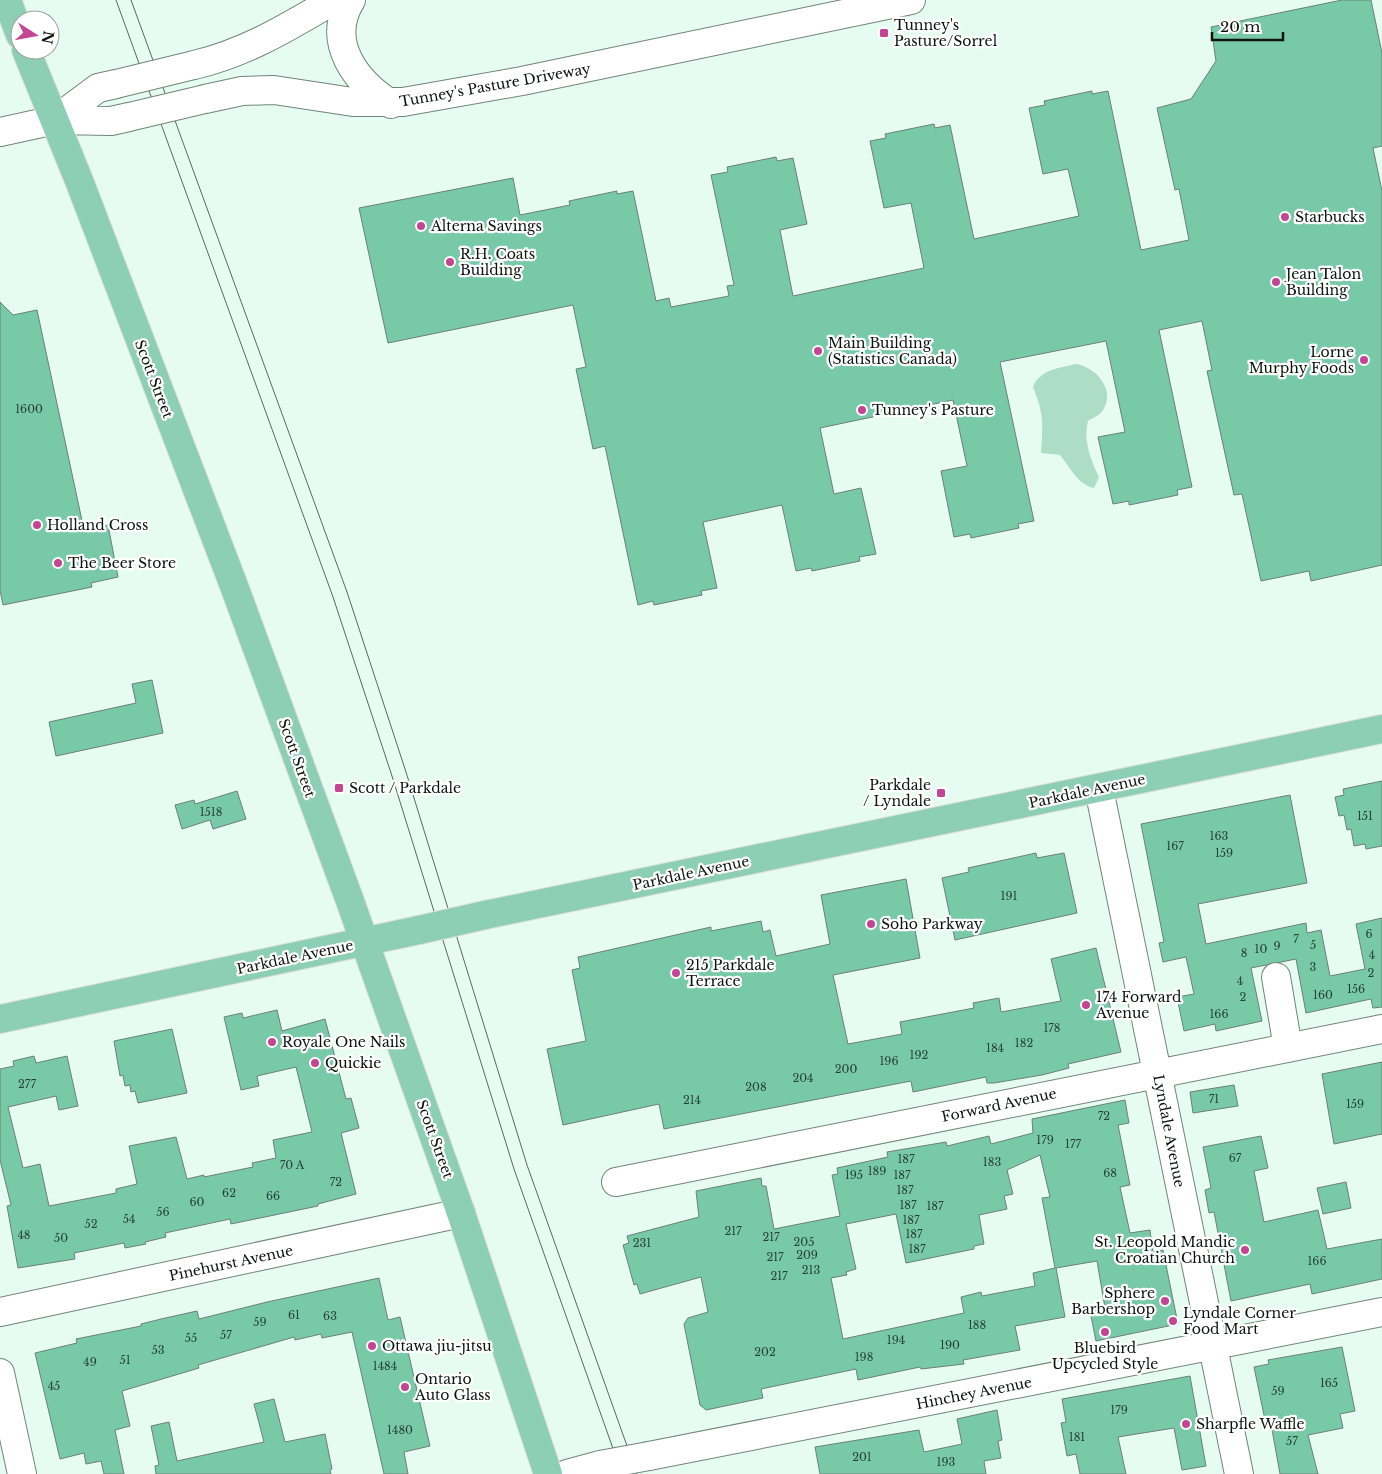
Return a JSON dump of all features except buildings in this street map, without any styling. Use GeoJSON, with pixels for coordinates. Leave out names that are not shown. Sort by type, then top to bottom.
{"type":"FeatureCollection","features":[{"type":"Feature","properties":{"kind":"main road","name":"Scott Street"},"geometry":{"type":"LineString","coordinates":[[30,60],[234,586],[365,942],[461,1213],[548,1474]]}},
{"type":"Feature","properties":{"kind":"main road","name":"Parkdale Avenue"},"geometry":{"type":"LineString","coordinates":[[0,1019],[485,915],[1382,729]]}},
{"type":"Feature","properties":{"kind":"street"},"geometry":{"type":"LineString","coordinates":[[351,0],[344,15],[342,26],[343,44],[348,61],[361,81],[391,104]]}},
{"type":"Feature","properties":{"kind":"street","name":"Tunney's Pasture Driveway"},"geometry":{"type":"LineString","coordinates":[[55,120],[111,121],[242,91],[274,90],[353,102],[391,104],[522,81],[806,11],[911,0]]}},
{"type":"Feature","properties":{"kind":"street"},"geometry":{"type":"LineString","coordinates":[[0,132],[55,120],[98,88],[225,58],[263,42],[325,3]]}},
{"type":"Feature","properties":{"kind":"street","name":"Lyndale Avenue"},"geometry":{"type":"LineString","coordinates":[[1099,789],[1239,1474]]}},
{"type":"Feature","properties":{"kind":"street"},"geometry":{"type":"LineString","coordinates":[[1276,977],[1288,1048]]}},
{"type":"Feature","properties":{"kind":"street","name":"Forward Avenue"},"geometry":{"type":"LineString","coordinates":[[616,1182],[1382,1029]]}},
{"type":"Feature","properties":{"kind":"street","name":"Pinehurst Avenue"},"geometry":{"type":"LineString","coordinates":[[0,1312],[461,1213]]}},
{"type":"Feature","properties":{"kind":"street","name":"Hinchey Avenue"},"geometry":{"type":"LineString","coordinates":[[567,1474],[600,1465],[1382,1312]]}},
{"type":"Feature","properties":{"kind":"street"},"geometry":{"type":"LineString","coordinates":[[0,1373],[22,1474]]}},
{"type":"Feature","properties":{"kind":"green space"},"geometry":{"type":"Polygon","coordinates":[[[1076,364],[1097,375],[1105,387],[1107,395],[1103,410],[1088,421],[1087,428],[1087,443],[1099,477],[1094,488],[1083,483],[1060,455],[1041,453],[1042,419],[1033,387],[1040,376],[1045,373],[1076,364]]]}},
{"type":"Feature","properties":{"kind":"tram line"},"geometry":{"type":"LineString","coordinates":[[116,0],[333,597],[392,776],[514,1169],[622,1474]]}},
{"type":"Feature","properties":{"kind":"tram line"},"geometry":{"type":"LineString","coordinates":[[131,0],[347,592],[406,772],[527,1165],[637,1474]]}},
{"type":"Feature","properties":{"kind":"place","name":"Tunney's Pasture/Sorrel"},"geometry":{"type":"Point","coordinates":[884,33]}},
{"type":"Feature","properties":{"kind":"place","name":"Starbucks"},"geometry":{"type":"Point","coordinates":[1285,217]}},
{"type":"Feature","properties":{"kind":"place","name":"Alterna Savings"},"geometry":{"type":"Point","coordinates":[421,226]}},
{"type":"Feature","properties":{"kind":"place","name":"R.H. Coats Building"},"geometry":{"type":"Point","coordinates":[450,262]}},
{"type":"Feature","properties":{"kind":"place","name":"Jean Talon Building"},"geometry":{"type":"Point","coordinates":[1276,282]}},
{"type":"Feature","properties":{"kind":"place","name":"Main Building (Statistics Canada)"},"geometry":{"type":"Point","coordinates":[818,351]}},
{"type":"Feature","properties":{"kind":"place","name":"Lorne Murphy Foods"},"geometry":{"type":"Point","coordinates":[1364,360]}},
{"type":"Feature","properties":{"kind":"place","name":"Tunney's Pasture"},"geometry":{"type":"Point","coordinates":[862,410]}},
{"type":"Feature","properties":{"kind":"place","name":"Holland Cross"},"geometry":{"type":"Point","coordinates":[37,525]}},
{"type":"Feature","properties":{"kind":"place","name":"The Beer Store"},"geometry":{"type":"Point","coordinates":[58,563]}},
{"type":"Feature","properties":{"kind":"place","name":"Scott / Parkdale"},"geometry":{"type":"Point","coordinates":[339,788]}},
{"type":"Feature","properties":{"kind":"place","name":"Parkdale / Lyndale"},"geometry":{"type":"Point","coordinates":[941,793]}},
{"type":"Feature","properties":{"kind":"place","name":"Soho Parkway"},"geometry":{"type":"Point","coordinates":[871,924]}},
{"type":"Feature","properties":{"kind":"place","name":"215 Parkdale Terrace"},"geometry":{"type":"Point","coordinates":[676,973]}},
{"type":"Feature","properties":{"kind":"place","name":"174 Forward Avenue"},"geometry":{"type":"Point","coordinates":[1086,1005]}},
{"type":"Feature","properties":{"kind":"place","name":"Royale One Nails"},"geometry":{"type":"Point","coordinates":[272,1042]}},
{"type":"Feature","properties":{"kind":"place","name":"Quickie"},"geometry":{"type":"Point","coordinates":[315,1063]}},
{"type":"Feature","properties":{"kind":"place","name":"St. Leopold Mandic Croatian Church"},"geometry":{"type":"Point","coordinates":[1245,1250]}},
{"type":"Feature","properties":{"kind":"place","name":"Sphere Barbershop"},"geometry":{"type":"Point","coordinates":[1165,1301]}},
{"type":"Feature","properties":{"kind":"place","name":"Lyndale Corner Food Mart"},"geometry":{"type":"Point","coordinates":[1173,1321]}},
{"type":"Feature","properties":{"kind":"place","name":"Bluebird Upcycled Style"},"geometry":{"type":"Point","coordinates":[1105,1332]}},
{"type":"Feature","properties":{"kind":"place","name":"Ottawa jiu-jitsu"},"geometry":{"type":"Point","coordinates":[372,1346]}},
{"type":"Feature","properties":{"kind":"place","name":"Ontario Auto Glass"},"geometry":{"type":"Point","coordinates":[405,1387]}},
{"type":"Feature","properties":{"kind":"place","name":"Sharpfle Waffle"},"geometry":{"type":"Point","coordinates":[1186,1424]}}]}
